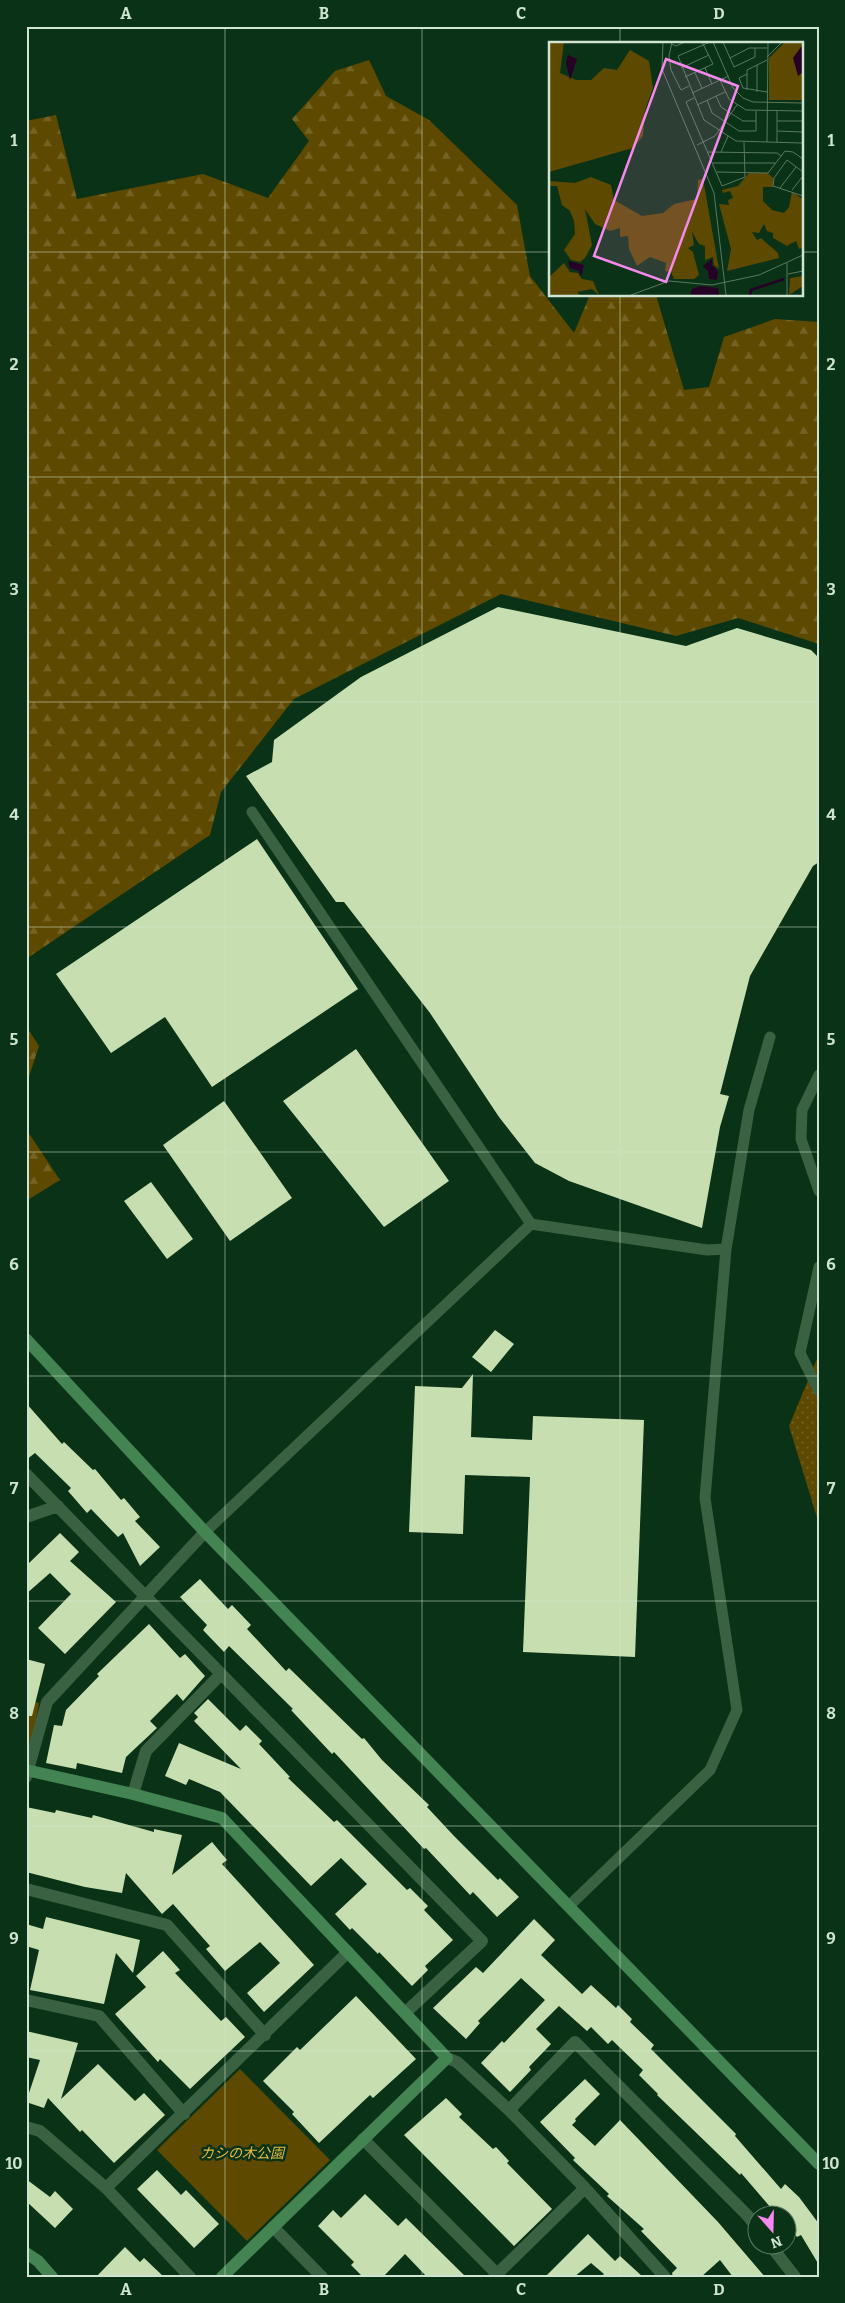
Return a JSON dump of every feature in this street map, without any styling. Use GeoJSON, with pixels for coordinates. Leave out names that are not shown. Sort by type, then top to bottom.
{"type":"FeatureCollection","features":[{"type":"Feature","properties":{"kind":"street"},"geometry":{"type":"LineString","coordinates":[[26,1339],[205,1532],[570,1905],[819,2164]]}},
{"type":"Feature","properties":{"kind":"street"},"geometry":{"type":"LineString","coordinates":[[26,1474],[482,1941],[405,2013]]}},
{"type":"Feature","properties":{"kind":"street"},"geometry":{"type":"LineString","coordinates":[[26,1517],[58,1506]]}},
{"type":"Feature","properties":{"kind":"street"},"geometry":{"type":"LineString","coordinates":[[205,1532],[47,1702],[27,1772],[133,1794],[222,1818],[447,2058],[457,2062],[509,2110],[584,2188],[660,2275]]}},
{"type":"Feature","properties":{"kind":"street"},"geometry":{"type":"LineString","coordinates":[[133,1794],[146,1751],[222,1674]]}},
{"type":"Feature","properties":{"kind":"street"},"geometry":{"type":"LineString","coordinates":[[26,1889],[167,1925],[265,2035]]}},
{"type":"Feature","properties":{"kind":"street"},"geometry":{"type":"LineString","coordinates":[[106,2188],[348,1952]]}},
{"type":"Feature","properties":{"kind":"street"},"geometry":{"type":"LineString","coordinates":[[26,2000],[98,2016],[184,2114]]}},
{"type":"Feature","properties":{"kind":"street"},"geometry":{"type":"LineString","coordinates":[[509,2110],[575,2042],[748,2216]]}},
{"type":"Feature","properties":{"kind":"street"},"geometry":{"type":"LineString","coordinates":[[222,2277],[447,2058]]}},
{"type":"Feature","properties":{"kind":"street"},"geometry":{"type":"LineString","coordinates":[[26,2127],[40,2131],[106,2188],[190,2277]]}},
{"type":"Feature","properties":{"kind":"street"},"geometry":{"type":"LineString","coordinates":[[363,2139],[495,2275],[584,2188]]}},
{"type":"Feature","properties":{"kind":"street"},"geometry":{"type":"LineString","coordinates":[[273,2227],[322,2277]]}},
{"type":"Feature","properties":{"kind":"street"},"geometry":{"type":"LineString","coordinates":[[26,2253],[38,2261],[52,2277]]}},
{"type":"Feature","properties":{"kind":"street"},"geometry":{"type":"LineString","coordinates":[[779,2256],[795,2277]]}},
{"type":"Feature","properties":{"kind":"lane"},"geometry":{"type":"LineString","coordinates":[[252,812],[531,1224],[707,1250],[726,1249]]}},
{"type":"Feature","properties":{"kind":"lane"},"geometry":{"type":"LineString","coordinates":[[570,1905],[710,1770],[737,1710],[705,1498],[726,1249],[749,1110],[770,1037]]}},
{"type":"Feature","properties":{"kind":"lane"},"geometry":{"type":"LineString","coordinates":[[819,1075],[802,1110],[801,1139],[819,1190]]}},
{"type":"Feature","properties":{"kind":"lane"},"geometry":{"type":"LineString","coordinates":[[205,1532],[531,1224]]}},
{"type":"Feature","properties":{"kind":"lane"},"geometry":{"type":"LineString","coordinates":[[819,1266],[800,1353],[819,1391]]}},
{"type":"Feature","properties":{"kind":"green space"},"geometry":{"type":"Polygon","coordinates":[[[369,60],[386,96],[429,120],[517,205],[530,276],[574,333],[591,296],[656,296],[684,390],[709,387],[724,337],[775,319],[819,322],[819,644],[738,618],[676,636],[501,594],[294,699],[221,792],[210,835],[26,959],[26,121],[56,115],[77,199],[203,174],[268,198],[309,141],[292,119],[335,71],[369,60]]]}},
{"type":"Feature","properties":{"kind":"green space"},"geometry":{"type":"Polygon","coordinates":[[[26,1026],[39,1046],[26,1086],[26,1026]]]}},
{"type":"Feature","properties":{"kind":"green space"},"geometry":{"type":"Polygon","coordinates":[[[26,1129],[60,1180],[26,1201],[26,1129]]]}},
{"type":"Feature","properties":{"kind":"green space"},"geometry":{"type":"Polygon","coordinates":[[[819,1354],[819,1524],[789,1426],[819,1354]]]}},
{"type":"Feature","properties":{"kind":"green space"},"geometry":{"type":"Polygon","coordinates":[[[26,1700],[39,1703],[28,1770],[26,1770],[26,1700]]]}},
{"type":"Feature","properties":{"kind":"green space","name":"カシの木公園"},"geometry":{"type":"Polygon","coordinates":[[[240,2069],[330,2160],[247,2241],[157,2150],[240,2069]]]}},
{"type":"Feature","properties":{"kind":"building"},"geometry":{"type":"Polygon","coordinates":[[[498,607],[686,646],[737,628],[811,650],[819,658],[819,862],[813,866],[750,976],[720,1094],[729,1096],[720,1127],[702,1228],[569,1181],[535,1163],[499,1117],[430,1013],[344,902],[336,902],[246,776],[272,762],[274,740],[361,677],[498,607]]]}},
{"type":"Feature","properties":{"kind":"building"},"geometry":{"type":"Polygon","coordinates":[[[257,839],[358,989],[212,1087],[165,1017],[111,1053],[56,974],[257,839]]]}},
{"type":"Feature","properties":{"kind":"building"},"geometry":{"type":"Polygon","coordinates":[[[356,1049],[449,1181],[384,1227],[283,1101],[356,1049]]]}},
{"type":"Feature","properties":{"kind":"building"},"geometry":{"type":"Polygon","coordinates":[[[224,1101],[292,1198],[230,1241],[163,1145],[224,1101]]]}},
{"type":"Feature","properties":{"kind":"building"},"geometry":{"type":"Polygon","coordinates":[[[151,1182],[193,1239],[167,1259],[124,1201],[151,1182]]]}},
{"type":"Feature","properties":{"kind":"building"},"geometry":{"type":"Polygon","coordinates":[[[495,1330],[514,1344],[491,1372],[472,1357],[495,1330]]]}},
{"type":"Feature","properties":{"kind":"building"},"geometry":{"type":"Polygon","coordinates":[[[473,1374],[471,1437],[532,1440],[533,1416],[644,1420],[635,1657],[523,1652],[530,1477],[465,1475],[463,1534],[409,1532],[415,1386],[462,1388],[473,1374]]]}},
{"type":"Feature","properties":{"kind":"building"},"geometry":{"type":"Polygon","coordinates":[[[26,1403],[62,1444],[64,1442],[93,1470],[95,1469],[121,1500],[124,1498],[140,1517],[135,1521],[160,1547],[140,1566],[123,1533],[118,1537],[91,1509],[87,1513],[68,1491],[71,1488],[35,1453],[26,1460],[26,1403]]]}},
{"type":"Feature","properties":{"kind":"building"},"geometry":{"type":"Polygon","coordinates":[[[60,1533],[79,1552],[70,1561],[116,1602],[65,1654],[38,1628],[71,1594],[50,1573],[26,1594],[26,1566],[60,1533]]]}},
{"type":"Feature","properties":{"kind":"building"},"geometry":{"type":"Polygon","coordinates":[[[200,1579],[228,1609],[232,1605],[251,1625],[247,1629],[286,1671],[289,1668],[362,1739],[364,1738],[382,1760],[429,1805],[427,1807],[454,1836],[498,1880],[500,1878],[519,1897],[497,1917],[473,1892],[470,1895],[426,1848],[424,1849],[334,1752],[332,1754],[291,1710],[293,1709],[229,1646],[224,1652],[203,1630],[207,1625],[180,1597],[200,1579]]]}},
{"type":"Feature","properties":{"kind":"building"},"geometry":{"type":"Polygon","coordinates":[[[149,1624],[180,1658],[185,1654],[205,1676],[183,1701],[177,1694],[150,1721],[157,1728],[126,1757],[122,1773],[77,1763],[76,1769],[46,1763],[54,1725],[62,1726],[66,1710],[99,1676],[97,1674],[149,1624]]]}},
{"type":"Feature","properties":{"kind":"building"},"geometry":{"type":"Polygon","coordinates":[[[26,1659],[45,1664],[32,1716],[26,1716],[26,1659]]]}},
{"type":"Feature","properties":{"kind":"building"},"geometry":{"type":"Polygon","coordinates":[[[208,1699],[240,1731],[246,1725],[262,1741],[259,1744],[290,1777],[288,1778],[334,1822],[337,1820],[407,1890],[410,1888],[428,1906],[424,1910],[453,1940],[425,1966],[428,1970],[412,1986],[379,1952],[378,1954],[352,1928],[350,1930],[335,1914],[367,1884],[341,1858],[311,1886],[220,1792],[189,1779],[186,1785],[165,1776],[179,1743],[241,1769],[194,1721],[198,1717],[194,1713],[208,1699]]]}},
{"type":"Feature","properties":{"kind":"building"},"geometry":{"type":"Polygon","coordinates":[[[26,1807],[55,1813],[56,1810],[92,1818],[93,1815],[154,1832],[154,1829],[182,1835],[172,1875],[212,1842],[227,1860],[222,1864],[314,1965],[264,2012],[247,1993],[280,1963],[260,1942],[225,1971],[206,1949],[210,1946],[173,1904],[162,1914],[126,1873],[122,1893],[85,1887],[26,1872],[26,1807]]]}},
{"type":"Feature","properties":{"kind":"building"},"geometry":{"type":"Polygon","coordinates":[[[46,1917],[140,1940],[133,1973],[116,1953],[104,2004],[30,1990],[39,1950],[26,1946],[26,1924],[43,1929],[46,1917]]]}},
{"type":"Feature","properties":{"kind":"building"},"geometry":{"type":"Polygon","coordinates":[[[534,1919],[555,1940],[541,1955],[582,1994],[591,1985],[616,2008],[618,2005],[632,2019],[630,2022],[654,2045],[651,2049],[736,2134],[735,2136],[781,2189],[785,2184],[799,2197],[819,2224],[819,2265],[801,2235],[798,2236],[798,2206],[769,2206],[741,2173],[740,2175],[657,2095],[639,2075],[643,2070],[612,2040],[608,2044],[591,2027],[587,2031],[559,2006],[536,2029],[551,2044],[529,2067],[531,2070],[510,2092],[481,2063],[502,2041],[504,2043],[545,2000],[521,1978],[478,2021],[480,2023],[466,2039],[433,2008],[476,1967],[483,1973],[534,1919]]]}},
{"type":"Feature","properties":{"kind":"building"},"geometry":{"type":"Polygon","coordinates":[[[163,1951],[180,1970],[175,1973],[221,2021],[226,2017],[245,2037],[190,2089],[160,2059],[158,2062],[115,2014],[146,1987],[136,1976],[163,1951]]]}},
{"type":"Feature","properties":{"kind":"building"},"geometry":{"type":"Polygon","coordinates":[[[356,1996],[416,2059],[373,2098],[370,2095],[319,2143],[292,2114],[294,2112],[263,2081],[297,2047],[300,2050],[356,1996]]]}},
{"type":"Feature","properties":{"kind":"building"},"geometry":{"type":"Polygon","coordinates":[[[26,2031],[78,2043],[61,2099],[98,2064],[135,2101],[144,2093],[165,2115],[114,2163],[82,2130],[80,2132],[48,2098],[44,2108],[26,2102],[40,2060],[26,2057],[26,2031]]]}},
{"type":"Feature","properties":{"kind":"building"},"geometry":{"type":"Polygon","coordinates":[[[585,2079],[600,2094],[575,2119],[576,2121],[572,2125],[595,2146],[620,2120],[718,2222],[765,2277],[733,2277],[720,2260],[701,2277],[673,2277],[672,2273],[677,2268],[641,2231],[644,2229],[607,2196],[609,2194],[573,2160],[575,2158],[540,2122],[585,2079]]]}},
{"type":"Feature","properties":{"kind":"building"},"geometry":{"type":"Polygon","coordinates":[[[446,2098],[462,2114],[459,2117],[493,2149],[496,2147],[509,2161],[507,2163],[552,2209],[514,2246],[404,2135],[446,2098]]]}},
{"type":"Feature","properties":{"kind":"building"},"geometry":{"type":"Polygon","coordinates":[[[157,2170],[181,2195],[186,2190],[219,2224],[194,2248],[137,2189],[157,2170]]]}},
{"type":"Feature","properties":{"kind":"building"},"geometry":{"type":"Polygon","coordinates":[[[26,2179],[50,2197],[55,2191],[73,2209],[55,2228],[26,2201],[26,2179]]]}},
{"type":"Feature","properties":{"kind":"building"},"geometry":{"type":"Polygon","coordinates":[[[365,2194],[398,2226],[406,2218],[466,2277],[427,2277],[405,2254],[383,2277],[363,2277],[351,2265],[354,2262],[318,2226],[333,2210],[341,2218],[365,2194]]]}},
{"type":"Feature","properties":{"kind":"building"},"geometry":{"type":"Polygon","coordinates":[[[588,2234],[615,2261],[620,2256],[643,2277],[601,2277],[604,2274],[591,2263],[574,2277],[545,2277],[588,2234]]]}},
{"type":"Feature","properties":{"kind":"building"},"geometry":{"type":"Polygon","coordinates":[[[125,2247],[140,2262],[144,2258],[164,2277],[96,2277],[125,2247]]]}}]}
